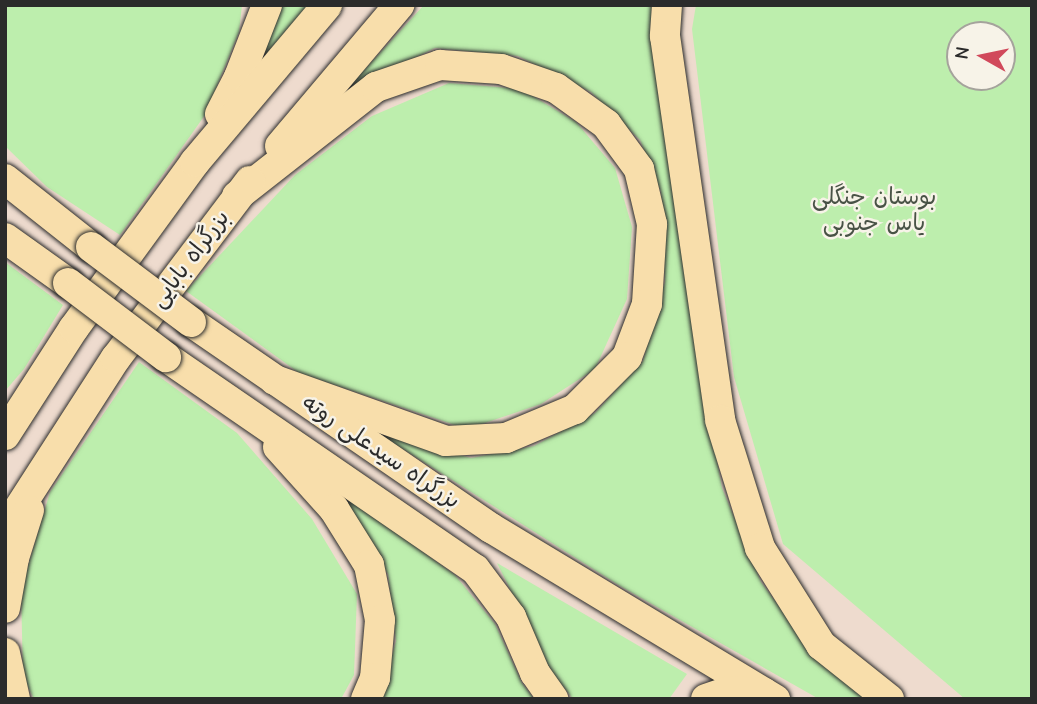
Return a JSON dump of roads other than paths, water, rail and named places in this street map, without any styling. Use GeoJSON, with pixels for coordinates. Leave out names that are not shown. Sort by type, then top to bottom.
{"type":"FeatureCollection","features":[{"type":"Feature","properties":{"kind":"highway"},"geometry":{"type":"LineString","coordinates":[[195,162],[239,77],[267,5]]}},
{"type":"Feature","properties":{"kind":"highway"},"geometry":{"type":"LineString","coordinates":[[5,435],[195,162],[327,5]]}},
{"type":"Feature","properties":{"kind":"highway","name":"بزرگراه بابایی"},"geometry":{"type":"LineString","coordinates":[[5,530],[116,358],[237,196],[399,5]]}},
{"type":"Feature","properties":{"kind":"highway"},"geometry":{"type":"LineString","coordinates":[[667,5],[665,36],[720,420],[760,548],[821,645],[889,699]]}},
{"type":"Feature","properties":{"kind":"highway"},"geometry":{"type":"LineString","coordinates":[[237,196],[376,87],[440,65],[501,69],[556,88],[606,124],[639,169],[652,224],[647,304],[627,357],[575,409],[506,438],[446,441],[275,380]]}},
{"type":"Feature","properties":{"kind":"highway","name":"بزرگراه سیدعلی روته"},"geometry":{"type":"LineString","coordinates":[[5,178],[191,322],[491,528],[770,696]]}},
{"type":"Feature","properties":{"kind":"highway","name":"بزرگراه سیدعلی روته"},"geometry":{"type":"LineString","coordinates":[[5,238],[166,357],[475,569],[511,617],[535,673],[553,699]]}},
{"type":"Feature","properties":{"kind":"highway"},"geometry":{"type":"LineString","coordinates":[[5,416],[37,386]]}},
{"type":"Feature","properties":{"kind":"highway"},"geometry":{"type":"LineString","coordinates":[[248,413],[334,509],[369,565],[380,620],[375,678],[366,699]]}},
{"type":"Feature","properties":{"kind":"highway"},"geometry":{"type":"LineString","coordinates":[[5,608],[13,558],[38,477]]}},
{"type":"Feature","properties":{"kind":"highway"},"geometry":{"type":"LineString","coordinates":[[5,653],[15,699]]}},
{"type":"Feature","properties":{"kind":"highway"},"geometry":{"type":"LineString","coordinates":[[706,699],[729,691],[770,696]]}},
{"type":"Feature","properties":{"kind":"park label","name":"بوستان جنگلی یاس جنوبی"},"geometry":{"type":"Point","coordinates":[874,210]}}]}
